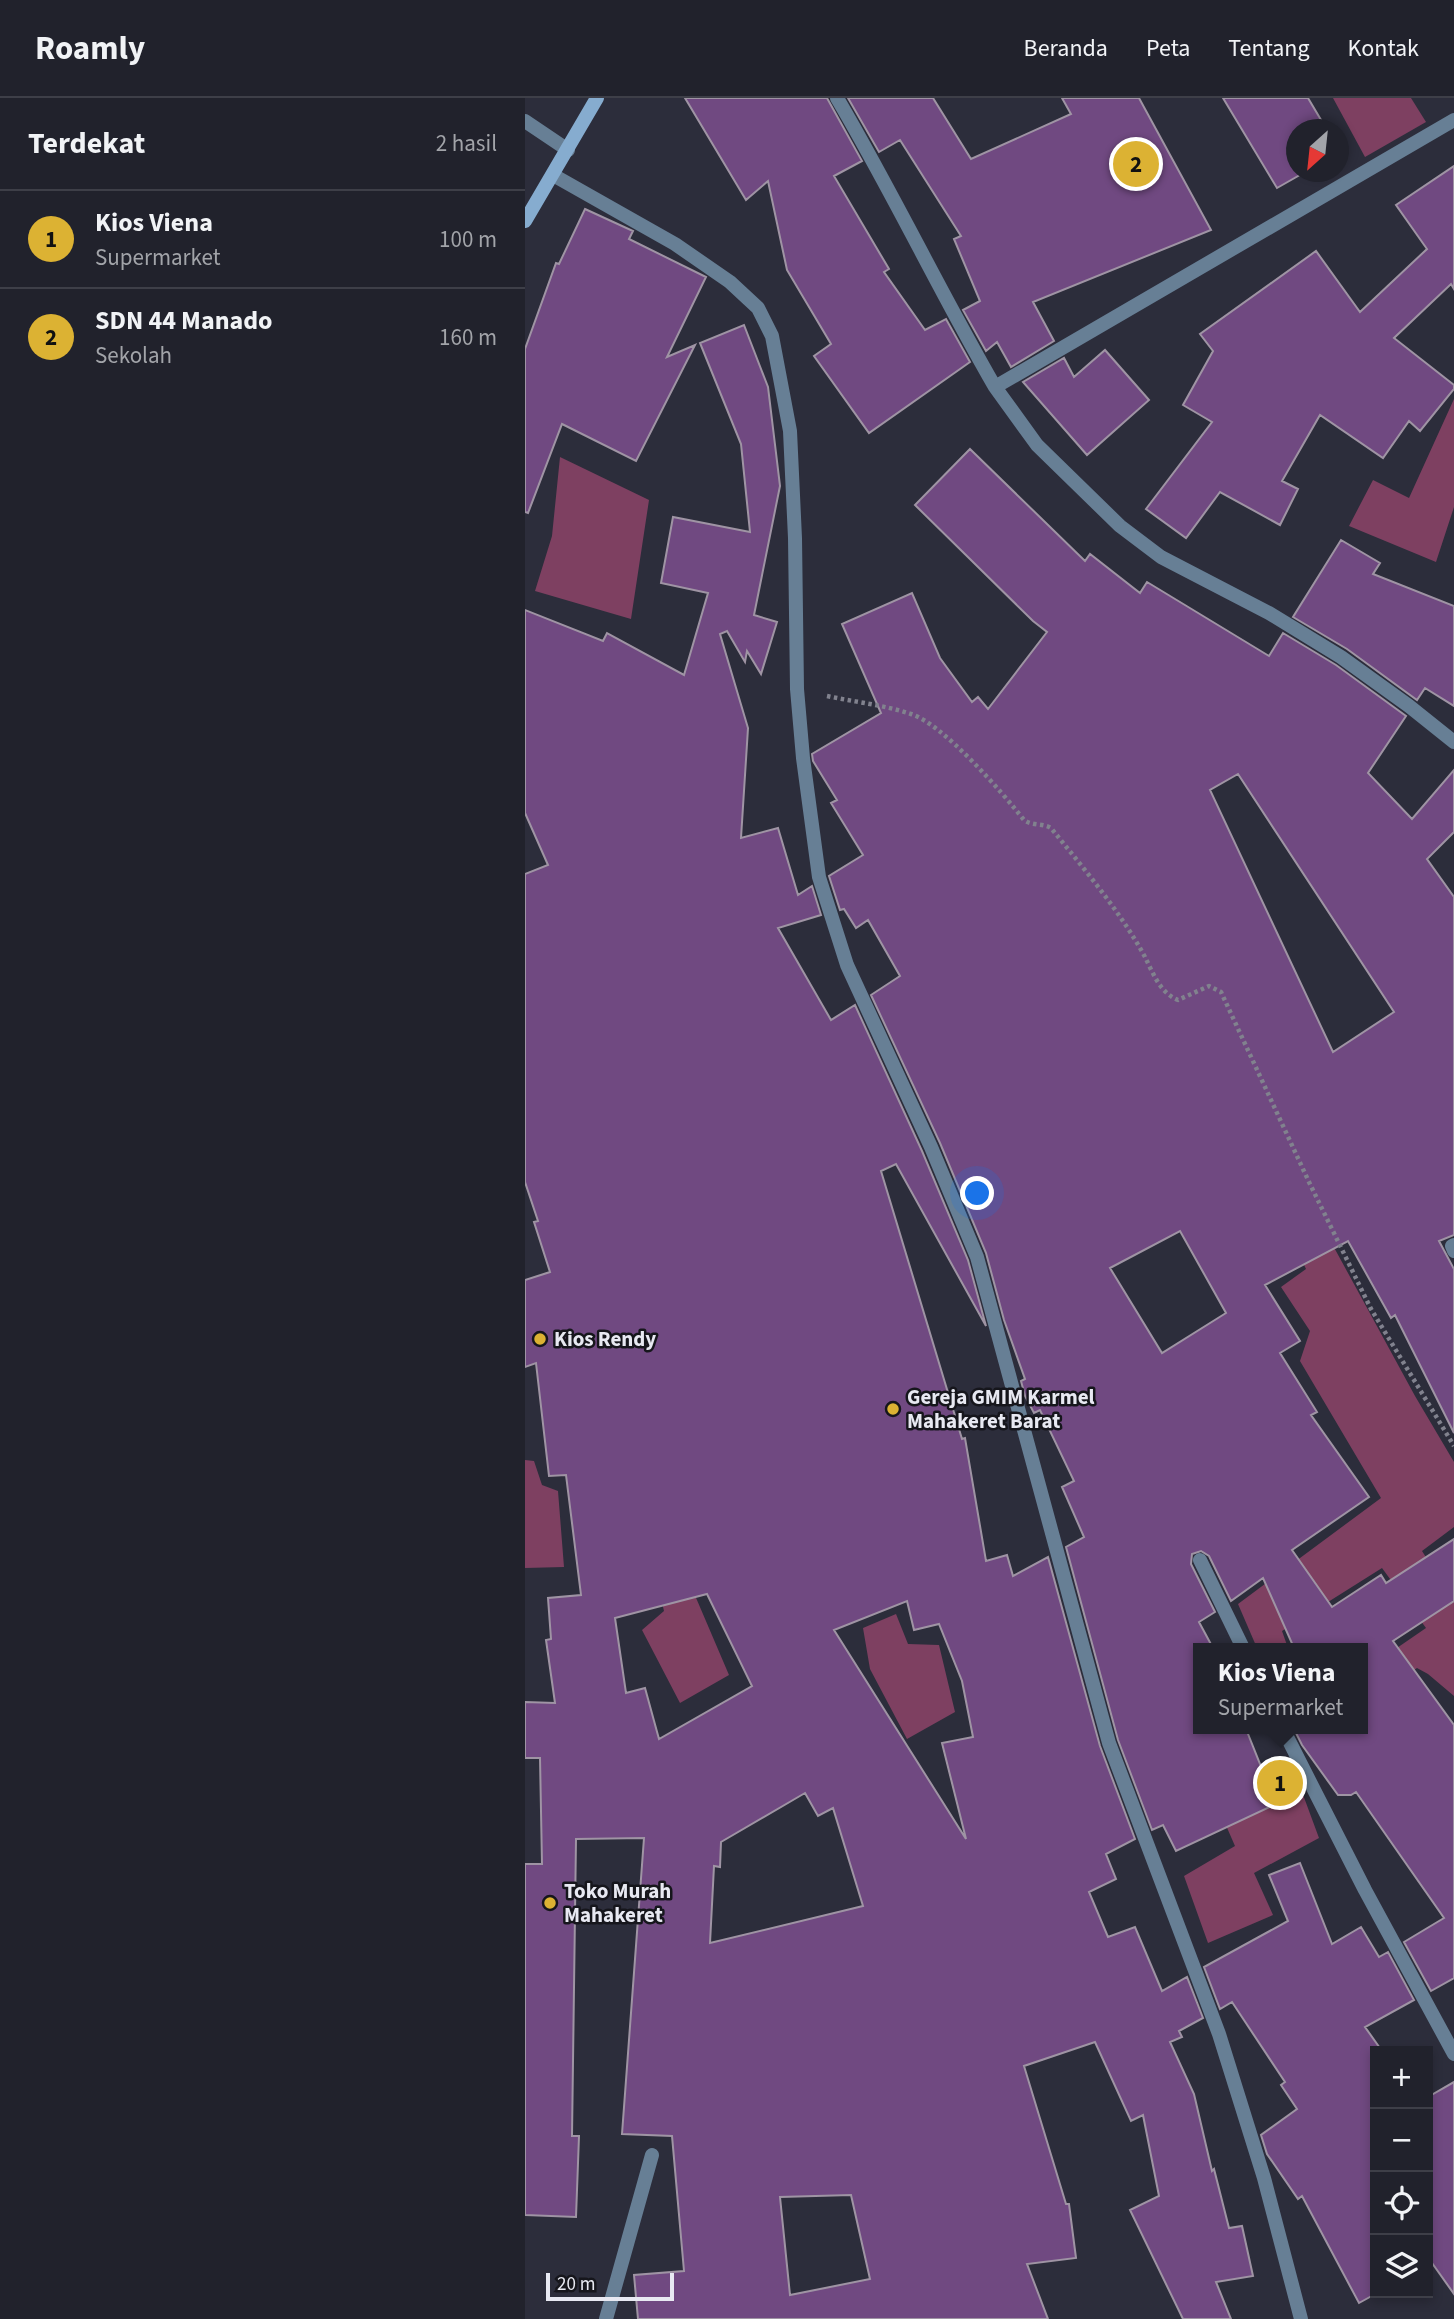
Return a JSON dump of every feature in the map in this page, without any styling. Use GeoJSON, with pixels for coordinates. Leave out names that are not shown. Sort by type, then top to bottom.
{"type":"FeatureCollection","features":[{"type":"Feature","properties":{"kind":"main road"},"geometry":{"type":"LineString","coordinates":[[525,221],[597,98]]}},
{"type":"Feature","properties":{"kind":"street"},"geometry":{"type":"LineString","coordinates":[[837,98],[871,156],[964,334],[995,387],[1037,445],[1130,533],[1161,557],[1269,613],[1341,657],[1409,706],[1454,743]]}},
{"type":"Feature","properties":{"kind":"street"},"geometry":{"type":"LineString","coordinates":[[995,387],[1454,120]]}},
{"type":"Feature","properties":{"kind":"street"},"geometry":{"type":"LineString","coordinates":[[525,121],[568,150]]}},
{"type":"Feature","properties":{"kind":"street"},"geometry":{"type":"LineString","coordinates":[[553,175],[675,244],[730,282],[758,308],[772,336],[790,431],[797,689],[819,877],[847,965],[925,1135],[977,1257],[1109,1743],[1219,2034],[1264,2178],[1301,2319]]}},
{"type":"Feature","properties":{"kind":"street"},"geometry":{"type":"LineString","coordinates":[[1454,1245],[1454,1251]]}},
{"type":"Feature","properties":{"kind":"street"},"geometry":{"type":"LineString","coordinates":[[1200,1560],[1241,1643]]}},
{"type":"Feature","properties":{"kind":"street"},"geometry":{"type":"LineString","coordinates":[[1286,1734],[1365,1890],[1454,2054]]}},
{"type":"Feature","properties":{"kind":"street"},"geometry":{"type":"LineString","coordinates":[[607,2319],[652,2155]]}},
{"type":"Feature","properties":{"kind":"path"},"geometry":{"type":"LineString","coordinates":[[797,689],[914,714],[995,785],[1024,820],[1051,828],[1137,943],[1158,983],[1169,995],[1178,1000],[1209,986],[1221,992],[1371,1309],[1454,1446]]}},
{"type":"Feature","properties":{"kind":"shaded area"},"geometry":{"type":"Polygon","coordinates":[[[1333,98],[1411,98],[1426,122],[1365,157],[1349,128],[1349,119],[1344,119],[1333,98]]]}},
{"type":"Feature","properties":{"kind":"shaded area"},"geometry":{"type":"Polygon","coordinates":[[[1454,399],[1454,507],[1436,562],[1349,526],[1373,480],[1409,498],[1454,399]]]}},
{"type":"Feature","properties":{"kind":"shaded area"},"geometry":{"type":"Polygon","coordinates":[[[560,457],[649,500],[631,619],[535,591],[552,536],[560,457]]]}},
{"type":"Feature","properties":{"kind":"shaded area"},"geometry":{"type":"Polygon","coordinates":[[[1306,1196],[1454,1462],[1454,1527],[1422,1551],[1454,1601],[1454,1696],[1417,1668],[1368,1700],[1368,1668],[1426,1628],[1382,1568],[1282,1631],[1286,1643],[1255,1643],[1238,1604],[1381,1498],[1300,1361],[1310,1331],[1281,1287],[1306,1269],[1278,1211],[1306,1196]]]}},
{"type":"Feature","properties":{"kind":"shaded area"},"geometry":{"type":"Polygon","coordinates":[[[525,1460],[534,1461],[542,1485],[558,1491],[564,1567],[525,1568],[525,1460]]]}},
{"type":"Feature","properties":{"kind":"shaded area"},"geometry":{"type":"Polygon","coordinates":[[[682,1565],[729,1675],[680,1703],[642,1630],[664,1611],[654,1568],[682,1565]]]}},
{"type":"Feature","properties":{"kind":"shaded area"},"geometry":{"type":"Polygon","coordinates":[[[896,1614],[908,1644],[939,1645],[955,1712],[907,1739],[870,1669],[863,1628],[896,1614]]]}},
{"type":"Feature","properties":{"kind":"shaded area"},"geometry":{"type":"Polygon","coordinates":[[[1258,1774],[1273,1806],[1302,1792],[1319,1838],[1254,1873],[1273,1915],[1208,1943],[1184,1876],[1235,1846],[1214,1798],[1258,1774]]]}},
{"type":"Feature","properties":{"kind":"building"},"geometry":{"type":"Polygon","coordinates":[[[685,98],[827,98],[862,161],[834,176],[889,269],[884,272],[925,330],[946,319],[970,362],[869,433],[814,356],[831,344],[787,270],[768,181],[746,200],[685,98]]]}},
{"type":"Feature","properties":{"kind":"building"},"geometry":{"type":"Polygon","coordinates":[[[848,98],[933,98],[971,159],[1071,114],[1062,98],[1139,98],[1211,230],[1033,302],[1054,341],[1011,367],[997,342],[986,351],[963,310],[980,301],[954,239],[961,236],[900,140],[879,152],[848,98]]]}},
{"type":"Feature","properties":{"kind":"building"},"geometry":{"type":"Polygon","coordinates":[[[1223,98],[1308,98],[1320,119],[1286,119],[1288,182],[1277,188],[1223,98]]]}},
{"type":"Feature","properties":{"kind":"building"},"geometry":{"type":"Polygon","coordinates":[[[1454,166],[1454,289],[1451,284],[1394,338],[1454,385],[1454,389],[1420,431],[1409,421],[1383,458],[1320,415],[1282,481],[1298,489],[1280,525],[1220,492],[1186,538],[1146,509],[1212,422],[1183,405],[1213,351],[1200,334],[1316,251],[1360,312],[1427,249],[1396,205],[1454,166]]]}},
{"type":"Feature","properties":{"kind":"building"},"geometry":{"type":"Polygon","coordinates":[[[585,209],[633,231],[629,239],[706,277],[667,357],[695,345],[636,461],[562,424],[528,513],[525,512],[525,349],[556,263],[559,264],[585,209]]]}},
{"type":"Feature","properties":{"kind":"building"},"geometry":{"type":"Polygon","coordinates":[[[744,325],[768,387],[780,486],[754,615],[777,622],[761,674],[747,651],[745,662],[727,631],[720,634],[748,728],[741,838],[778,828],[798,895],[812,886],[821,915],[778,928],[831,1020],[855,1005],[922,1151],[968,1260],[986,1326],[896,1164],[881,1171],[962,1439],[965,1438],[986,1561],[1007,1555],[1013,1576],[1048,1557],[1100,1746],[1135,1839],[1106,1854],[1116,1879],[1089,1892],[1108,1937],[1135,1927],[1162,1991],[1187,1977],[1203,2018],[1179,2031],[1182,2037],[1170,2042],[1194,2094],[1229,2228],[1242,2226],[1253,2276],[1216,2282],[1231,2319],[1183,2319],[1130,2210],[1159,2196],[1143,2115],[1131,2121],[1095,2042],[1024,2066],[1066,2204],[1069,2204],[1076,2258],[1027,2264],[1048,2319],[638,2319],[634,2275],[684,2271],[672,2136],[622,2134],[644,1838],[576,1839],[572,2136],[579,2136],[576,2217],[525,2215],[525,1864],[542,1864],[540,1758],[525,1758],[525,1702],[555,1703],[546,1640],[551,1639],[548,1598],[581,1595],[566,1475],[549,1476],[536,1363],[525,1367],[525,1280],[550,1272],[525,1182],[525,874],[548,865],[525,813],[525,610],[603,641],[607,633],[684,675],[708,593],[661,583],[673,517],[750,532],[741,444],[700,343],[744,325]],[[707,1594],[615,1618],[626,1693],[645,1688],[659,1739],[752,1686],[707,1594]],[[907,1601],[834,1630],[966,1839],[942,1743],[973,1737],[962,1681],[939,1624],[914,1630],[907,1601]],[[805,1793],[721,1842],[720,1867],[714,1866],[710,1943],[863,1906],[833,1808],[818,1816],[805,1793]],[[851,2195],[780,2197],[790,2295],[870,2279],[851,2195]]]}},
{"type":"Feature","properties":{"kind":"building"},"geometry":{"type":"Polygon","coordinates":[[[1105,350],[1149,400],[1087,455],[1023,382],[1064,358],[1074,377],[1105,350]]]}},
{"type":"Feature","properties":{"kind":"building"},"geometry":{"type":"Polygon","coordinates":[[[970,449],[1085,561],[1090,554],[1140,593],[1147,582],[1269,656],[1283,633],[1336,665],[1406,716],[1368,773],[1412,819],[1454,770],[1454,832],[1427,859],[1454,897],[1454,1235],[1439,1241],[1454,1269],[1454,1433],[1395,1315],[1391,1318],[1348,1241],[1265,1285],[1300,1341],[1280,1353],[1317,1412],[1311,1415],[1369,1497],[1292,1550],[1332,1607],[1381,1575],[1386,1583],[1454,1539],[1454,1601],[1393,1641],[1454,1725],[1454,1978],[1431,1991],[1404,1942],[1444,1918],[1356,1792],[1351,1795],[1338,1795],[1296,1734],[1368,1734],[1368,1643],[1292,1643],[1263,1578],[1231,1601],[1209,1556],[1201,1551],[1192,1554],[1191,1564],[1215,1612],[1199,1622],[1210,1643],[1193,1643],[1193,1734],[1248,1734],[1276,1804],[1176,1851],[1163,1825],[1152,1830],[1118,1740],[1066,1547],[1084,1537],[1062,1487],[1074,1481],[1040,1410],[1034,1413],[1025,1396],[1021,1381],[1025,1379],[1004,1320],[986,1253],[940,1143],[871,995],[900,976],[868,920],[856,928],[844,909],[840,910],[829,876],[863,855],[831,803],[837,800],[813,761],[812,754],[881,713],[842,624],[912,593],[940,658],[972,702],[978,697],[988,709],[1047,632],[915,505],[970,449]],[[1238,774],[1210,790],[1333,1052],[1394,1012],[1238,774]],[[1180,1231],[1110,1268],[1162,1353],[1226,1313],[1180,1231]]]}},
{"type":"Feature","properties":{"kind":"building"},"geometry":{"type":"Polygon","coordinates":[[[1341,540],[1380,563],[1373,574],[1454,606],[1454,706],[1425,688],[1417,700],[1347,649],[1293,617],[1341,540]]]}},
{"type":"Feature","properties":{"kind":"building"},"geometry":{"type":"Polygon","coordinates":[[[1300,1863],[1332,1944],[1361,1927],[1379,1957],[1388,1952],[1414,2000],[1365,2027],[1378,2046],[1370,2046],[1370,2297],[1359,2303],[1302,2196],[1298,2199],[1267,2154],[1261,2135],[1297,2109],[1281,2085],[1285,2082],[1232,2002],[1220,2009],[1204,1967],[1288,1921],[1269,1875],[1300,1863]]]}},
{"type":"Feature","properties":{"kind":"building"},"geometry":{"type":"Polygon","coordinates":[[[1454,2082],[1454,2294],[1433,2264],[1433,2094],[1454,2082]]]}},
{"type":"Feature","properties":{"kind":"place","name":"SDN 44 Manado"},"geometry":{"type":"Point","coordinates":[1136,164]}},
{"type":"Feature","properties":{"kind":"place","name":"Kios Rendy"},"geometry":{"type":"Point","coordinates":[540,1339]}},
{"type":"Feature","properties":{"kind":"place","name":"Gereja GMIM Karmel Mahakeret Barat"},"geometry":{"type":"Point","coordinates":[893,1409]}},
{"type":"Feature","properties":{"kind":"place","name":"Kios Viena"},"geometry":{"type":"Point","coordinates":[1280,1783]}},
{"type":"Feature","properties":{"kind":"place","name":"Toko Murah Mahakeret"},"geometry":{"type":"Point","coordinates":[550,1903]}}]}
